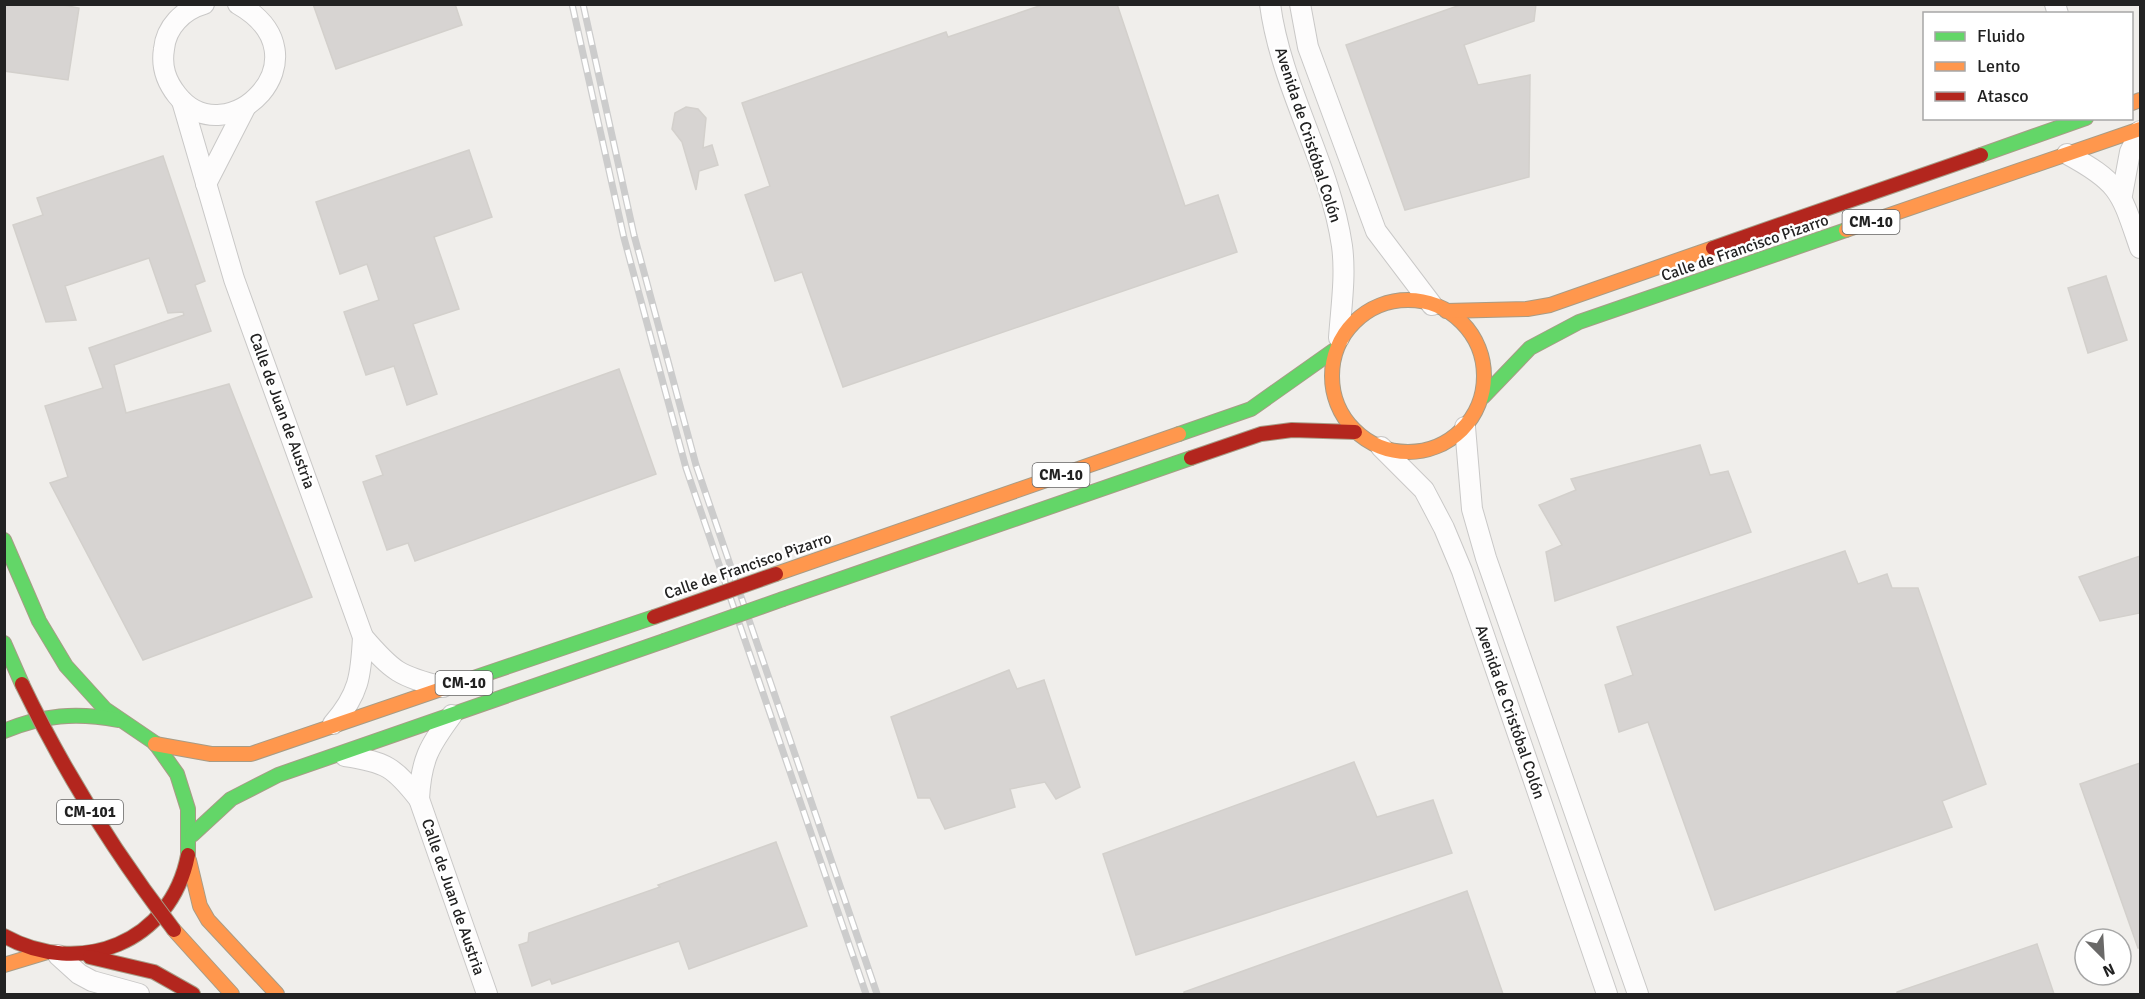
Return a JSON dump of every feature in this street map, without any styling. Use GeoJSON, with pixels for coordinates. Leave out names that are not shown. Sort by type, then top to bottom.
{"type":"FeatureCollection","features":[{"type":"Feature","properties":{"kind":"main road","name":"Calle de Francisco Pizarro"},"geometry":{"type":"LineString","coordinates":[[1439,308],[1527,309],[1550,305],[2064,122]]}},
{"type":"Feature","properties":{"kind":"main road","name":"Calle de Francisco Pizarro"},"geometry":{"type":"LineString","coordinates":[[1483,397],[1530,348],[1579,322],[2140,130]]}},
{"type":"Feature","properties":{"kind":"main road","name":"CM-10"},"geometry":{"type":"LineString","coordinates":[[1407,301],[1439,308],[1467,328],[1477,344],[1486,376],[1483,397],[1465,427],[1443,440],[1421,448],[1381,447],[1355,432],[1343,417],[1335,396],[1332,376],[1336,344],[1365,314],[1382,306],[1407,301]]}},
{"type":"Feature","properties":{"kind":"main road","name":"Calle de Francisco Pizarro"},"geometry":{"type":"LineString","coordinates":[[155,744],[211,754],[251,754],[329,729],[1251,408],[1285,389],[1336,344]]}},
{"type":"Feature","properties":{"kind":"main road","name":"CM-10"},"geometry":{"type":"LineString","coordinates":[[192,835],[214,810],[254,785],[336,754],[783,599],[1261,434],[1292,430],[1355,432]]}},
{"type":"Feature","properties":{"kind":"main road"},"geometry":{"type":"LineString","coordinates":[[4,540],[32,605],[55,648],[90,695],[119,720]]}},
{"type":"Feature","properties":{"kind":"main road","name":"CM-101"},"geometry":{"type":"LineString","coordinates":[[4,643],[52,746],[107,841],[174,930],[232,994]]}},
{"type":"Feature","properties":{"kind":"main road","name":"CM-10"},"geometry":{"type":"LineString","coordinates":[[4,731],[49,715],[83,712],[119,720],[155,744],[176,770],[188,801],[192,835],[189,860],[177,891],[157,917],[131,938],[104,955]]}},
{"type":"Feature","properties":{"kind":"main road"},"geometry":{"type":"LineString","coordinates":[[189,860],[200,906],[208,920],[276,994]]}},
{"type":"Feature","properties":{"kind":"main road"},"geometry":{"type":"LineString","coordinates":[[4,936],[52,953],[104,955],[136,964],[155,970],[193,994]]}},
{"type":"Feature","properties":{"kind":"main road"},"geometry":{"type":"LineString","coordinates":[[4,965],[52,953]]}},
{"type":"Feature","properties":{"kind":"street"},"geometry":{"type":"LineString","coordinates":[[206,184],[245,108],[262,94],[273,75],[276,53],[269,32],[253,10],[238,4]]}},
{"type":"Feature","properties":{"kind":"street","name":"Avenida de Cristóbal Colón"},"geometry":{"type":"LineString","coordinates":[[1270,4],[1286,73],[1332,204],[1342,247],[1336,344]]}},
{"type":"Feature","properties":{"kind":"street","name":"Avenida de Cristóbal Colón"},"geometry":{"type":"LineString","coordinates":[[1300,4],[1308,47],[1376,231],[1439,308]]}},
{"type":"Feature","properties":{"kind":"street","name":"Calle de Juan de Austria"},"geometry":{"type":"LineString","coordinates":[[197,6],[175,21],[165,41],[162,62],[168,84],[182,101],[234,279],[363,637]]}},
{"type":"Feature","properties":{"kind":"street"},"geometry":{"type":"LineString","coordinates":[[182,101],[201,112],[223,114],[245,108]]}},
{"type":"Feature","properties":{"kind":"street"},"geometry":{"type":"LineString","coordinates":[[2122,195],[2130,152],[2140,130]]}},
{"type":"Feature","properties":{"kind":"street"},"geometry":{"type":"LineString","coordinates":[[2067,154],[2099,171],[2122,195],[2140,248]]}},
{"type":"Feature","properties":{"kind":"street","name":"Avenida de Cristóbal Colón"},"geometry":{"type":"LineString","coordinates":[[1465,427],[1472,508],[1486,558],[1638,994]]}},
{"type":"Feature","properties":{"kind":"street","name":"Avenida de Cristóbal Colón"},"geometry":{"type":"LineString","coordinates":[[1381,447],[1424,490],[1444,528],[1466,582],[1607,994]]}},
{"type":"Feature","properties":{"kind":"street"},"geometry":{"type":"LineString","coordinates":[[363,637],[384,662],[407,678],[449,688]]}},
{"type":"Feature","properties":{"kind":"street"},"geometry":{"type":"LineString","coordinates":[[329,729],[350,705],[357,690],[363,637]]}},
{"type":"Feature","properties":{"kind":"street"},"geometry":{"type":"LineString","coordinates":[[419,799],[421,768],[435,738],[452,715]]}},
{"type":"Feature","properties":{"kind":"street"},"geometry":{"type":"LineString","coordinates":[[336,754],[376,760],[400,775],[419,799]]}},
{"type":"Feature","properties":{"kind":"street","name":"Calle de Juan de Austria"},"geometry":{"type":"LineString","coordinates":[[419,799],[487,994]]}},
{"type":"Feature","properties":{"kind":"street"},"geometry":{"type":"LineString","coordinates":[[52,953],[92,981],[110,988],[132,992]]}},
{"type":"Feature","properties":{"kind":"street"},"geometry":{"type":"LineString","coordinates":[[104,955],[108,974],[132,992]]}},
{"type":"Feature","properties":{"kind":"building"},"geometry":{"type":"Polygon","coordinates":[[[4,4],[57,4],[79,8],[68,80],[4,71],[4,4]]]}},
{"type":"Feature","properties":{"kind":"building"},"geometry":{"type":"Polygon","coordinates":[[[313,4],[455,4],[462,25],[336,69],[313,4]]]}},
{"type":"Feature","properties":{"kind":"building"},"geometry":{"type":"Polygon","coordinates":[[[1045,4],[1117,4],[1185,206],[1218,195],[1237,252],[843,387],[802,272],[775,281],[745,195],[770,186],[742,103],[946,32],[948,37],[1045,4]]]}},
{"type":"Feature","properties":{"kind":"building"},"geometry":{"type":"Polygon","coordinates":[[[1463,4],[1536,4],[1534,21],[1464,45],[1478,85],[1530,75],[1529,177],[1405,210],[1346,45],[1463,4]]]}},
{"type":"Feature","properties":{"kind":"building"},"geometry":{"type":"Polygon","coordinates":[[[686,107],[698,109],[706,118],[703,148],[712,145],[718,165],[699,171],[696,190],[682,142],[672,129],[675,113],[686,107]]]}},
{"type":"Feature","properties":{"kind":"building"},"geometry":{"type":"Polygon","coordinates":[[[469,150],[492,217],[434,237],[459,309],[413,324],[437,394],[407,405],[394,366],[366,375],[344,312],[379,300],[367,264],[340,274],[316,202],[469,150]]]}},
{"type":"Feature","properties":{"kind":"building"},"geometry":{"type":"Polygon","coordinates":[[[163,156],[205,281],[195,285],[211,331],[114,365],[126,413],[229,384],[312,597],[143,660],[50,483],[68,477],[45,406],[103,388],[89,348],[184,315],[183,312],[168,313],[149,258],[65,286],[76,320],[46,322],[13,225],[43,215],[37,198],[163,156]]]}},
{"type":"Feature","properties":{"kind":"building"},"geometry":{"type":"Polygon","coordinates":[[[2106,276],[2127,340],[2088,353],[2068,288],[2106,276]]]}},
{"type":"Feature","properties":{"kind":"building"},"geometry":{"type":"Polygon","coordinates":[[[619,369],[656,474],[415,561],[408,543],[387,550],[363,482],[383,475],[376,456],[619,369]]]}},
{"type":"Feature","properties":{"kind":"building"},"geometry":{"type":"Polygon","coordinates":[[[1700,445],[1710,475],[1728,471],[1751,532],[1555,601],[1546,552],[1562,545],[1539,505],[1576,490],[1571,479],[1700,445]]]}},
{"type":"Feature","properties":{"kind":"building"},"geometry":{"type":"Polygon","coordinates":[[[1845,551],[1858,584],[1887,574],[1892,588],[1918,588],[1986,784],[1942,801],[1952,827],[1715,910],[1648,722],[1619,732],[1605,685],[1633,675],[1617,627],[1845,551]]]}},
{"type":"Feature","properties":{"kind":"building"},"geometry":{"type":"Polygon","coordinates":[[[2140,556],[2140,613],[2100,621],[2079,577],[2140,556]]]}},
{"type":"Feature","properties":{"kind":"building"},"geometry":{"type":"Polygon","coordinates":[[[1009,670],[1017,689],[1044,680],[1080,787],[1056,799],[1045,782],[1010,789],[1015,807],[945,829],[930,798],[918,798],[891,717],[1009,670]]]}},
{"type":"Feature","properties":{"kind":"building"},"geometry":{"type":"Polygon","coordinates":[[[1354,762],[1377,817],[1433,800],[1452,853],[1136,955],[1103,854],[1354,762]]]}},
{"type":"Feature","properties":{"kind":"building"},"geometry":{"type":"Polygon","coordinates":[[[2140,763],[2140,948],[2138,948],[2133,927],[2131,927],[2080,784],[2140,763]]]}},
{"type":"Feature","properties":{"kind":"building"},"geometry":{"type":"Polygon","coordinates":[[[776,842],[807,926],[689,969],[679,941],[552,984],[550,979],[532,986],[519,945],[528,942],[529,933],[660,887],[658,885],[776,842]]]}},
{"type":"Feature","properties":{"kind":"building"},"geometry":{"type":"Polygon","coordinates":[[[1467,891],[1503,994],[1184,994],[1184,992],[1467,891]]]}},
{"type":"Feature","properties":{"kind":"building"},"geometry":{"type":"Polygon","coordinates":[[[2037,944],[2054,994],[1897,994],[1897,992],[2037,944]]]}},
{"type":"Feature","properties":{"kind":"railway"},"geometry":{"type":"LineString","coordinates":[[572,4],[624,238],[686,468],[866,994]]}},
{"type":"Feature","properties":{"kind":"railway"},"geometry":{"type":"LineString","coordinates":[[583,4],[634,235],[696,465],[877,994]]}},
{"type":"Feature","properties":{"kind":"traffic: fast"},"geometry":{"type":"LineString","coordinates":[[1981,155],[2080,120]]}},
{"type":"Feature","properties":{"kind":"traffic: fast"},"geometry":{"type":"LineString","coordinates":[[1483,397],[1530,348],[1579,322],[1846,230]]}},
{"type":"Feature","properties":{"kind":"traffic: fast"},"geometry":{"type":"LineString","coordinates":[[1179,434],[1251,409],[1333,351]]}},
{"type":"Feature","properties":{"kind":"traffic: fast"},"geometry":{"type":"LineString","coordinates":[[783,599],[1191,458]]}},
{"type":"Feature","properties":{"kind":"traffic: fast"},"geometry":{"type":"LineString","coordinates":[[4,540],[39,621],[66,666],[105,709],[155,743],[177,774],[188,809],[188,855]]}},
{"type":"Feature","properties":{"kind":"traffic: fast"},"geometry":{"type":"LineString","coordinates":[[664,641],[783,599]]}},
{"type":"Feature","properties":{"kind":"traffic: fast"},"geometry":{"type":"LineString","coordinates":[[453,685],[654,617]]}},
{"type":"Feature","properties":{"kind":"traffic: fast"},"geometry":{"type":"LineString","coordinates":[[192,835],[231,799],[278,775],[664,641]]}},
{"type":"Feature","properties":{"kind":"traffic: fast"},"geometry":{"type":"LineString","coordinates":[[4,643],[22,684]]}},
{"type":"Feature","properties":{"kind":"traffic: fast"},"geometry":{"type":"LineString","coordinates":[[4,731],[32,721],[60,716],[88,716],[118,720]]}},
{"type":"Feature","properties":{"kind":"traffic: slow"},"geometry":{"type":"LineString","coordinates":[[2133,103],[2140,100]]}},
{"type":"Feature","properties":{"kind":"traffic: slow"},"geometry":{"type":"LineString","coordinates":[[1846,230],[2140,129]]}},
{"type":"Feature","properties":{"kind":"traffic: slow"},"geometry":{"type":"LineString","coordinates":[[1446,311],[1527,309],[1550,305],[1713,248]]}},
{"type":"Feature","properties":{"kind":"traffic: slow"},"geometry":{"type":"LineString","coordinates":[[1408,300],[1437,306],[1450,313],[1461,323],[1471,334],[1478,347],[1484,376],[1478,405],[1471,418],[1461,429],[1450,439],[1437,446],[1408,452],[1379,446],[1366,439],[1355,429],[1345,418],[1338,405],[1332,376],[1338,347],[1345,334],[1355,323],[1366,313],[1379,306],[1408,300]]}},
{"type":"Feature","properties":{"kind":"traffic: slow"},"geometry":{"type":"LineString","coordinates":[[776,574],[1179,434]]}},
{"type":"Feature","properties":{"kind":"traffic: slow"},"geometry":{"type":"LineString","coordinates":[[155,744],[211,754],[251,754],[453,685]]}},
{"type":"Feature","properties":{"kind":"traffic: slow"},"geometry":{"type":"LineString","coordinates":[[189,860],[200,906],[208,920],[277,994]]}},
{"type":"Feature","properties":{"kind":"traffic: slow"},"geometry":{"type":"LineString","coordinates":[[174,930],[232,994]]}},
{"type":"Feature","properties":{"kind":"traffic: slow"},"geometry":{"type":"LineString","coordinates":[[4,965],[47,952]]}},
{"type":"Feature","properties":{"kind":"traffic: jam"},"geometry":{"type":"LineString","coordinates":[[1713,248],[1981,155]]}},
{"type":"Feature","properties":{"kind":"traffic: jam"},"geometry":{"type":"LineString","coordinates":[[1191,458],[1261,434],[1292,430],[1355,432]]}},
{"type":"Feature","properties":{"kind":"traffic: jam"},"geometry":{"type":"LineString","coordinates":[[654,617],[776,574]]}},
{"type":"Feature","properties":{"kind":"traffic: jam"},"geometry":{"type":"LineString","coordinates":[[22,684],[55,749],[111,842],[174,930]]}},
{"type":"Feature","properties":{"kind":"traffic: jam"},"geometry":{"type":"LineString","coordinates":[[4,936],[33,948],[62,953],[91,952],[118,944],[142,930],[163,911],[178,885],[188,855]]}},
{"type":"Feature","properties":{"kind":"traffic: jam"},"geometry":{"type":"LineString","coordinates":[[90,957],[154,972],[193,994]]}}]}
